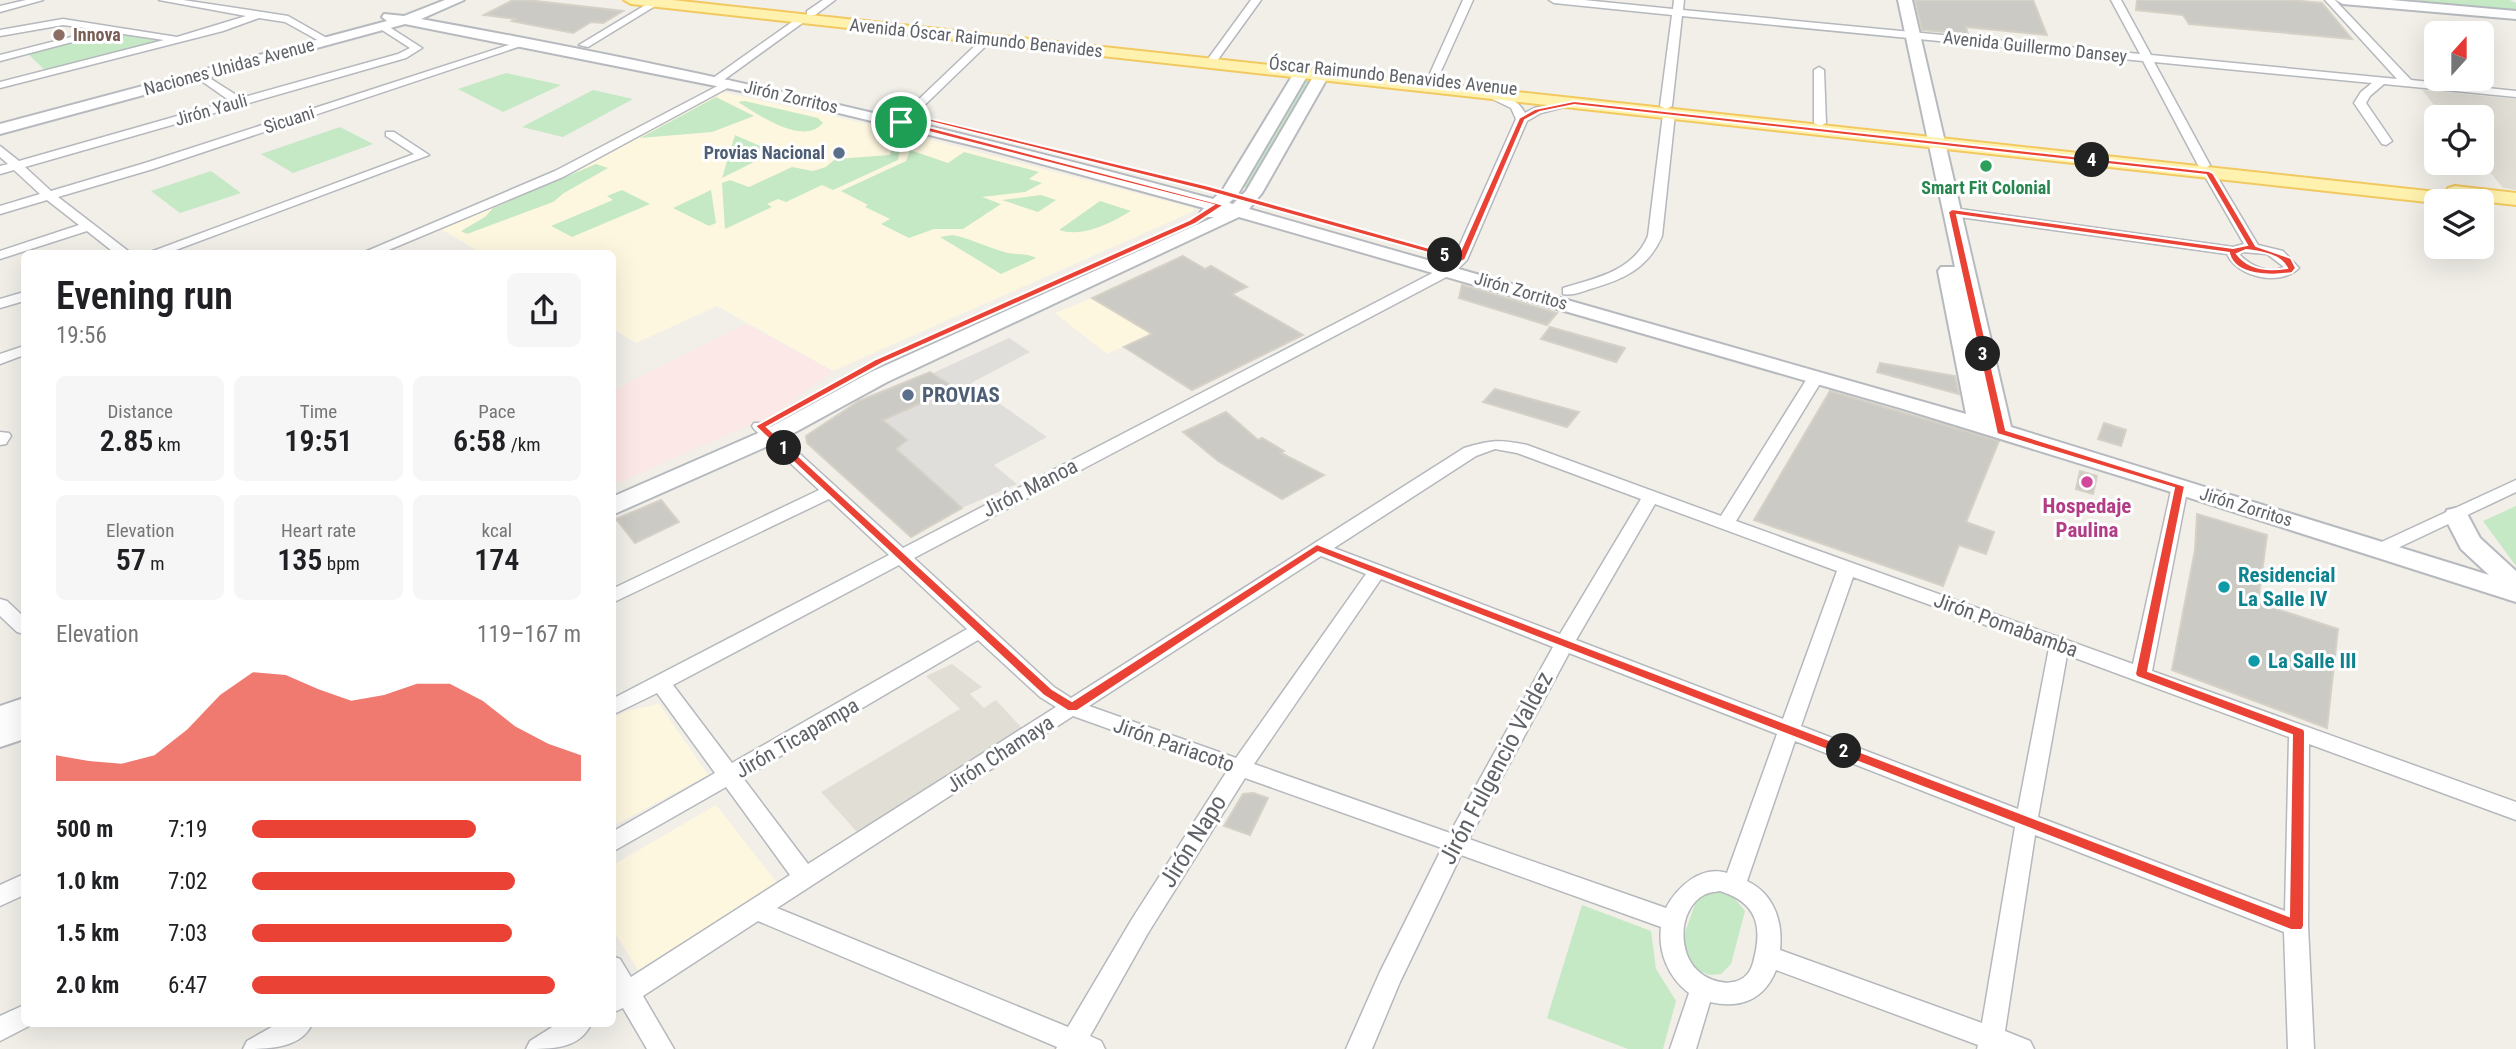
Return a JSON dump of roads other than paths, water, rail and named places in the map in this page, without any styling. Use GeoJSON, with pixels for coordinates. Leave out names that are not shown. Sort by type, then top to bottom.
{"type":"FeatureCollection","features":[{"type":"Feature","properties":{"kind":"main road","name":"Naciones Unidas Avenue"},"geometry":{"type":"LineString","coordinates":[[401,18],[436,0]]}},
{"type":"Feature","properties":{"kind":"main road","name":"Naciones Unidas Avenue"},"geometry":{"type":"LineString","coordinates":[[0,120],[401,18],[457,0]]}},
{"type":"Feature","properties":{"kind":"main road","name":"Avenida Óscar Raimundo Benavides"},"geometry":{"type":"LineString","coordinates":[[631,0],[807,16],[987,40],[1323,72]]}},
{"type":"Feature","properties":{"kind":"main road"},"geometry":{"type":"LineString","coordinates":[[687,0],[807,16],[1213,60]]}},
{"type":"Feature","properties":{"kind":"main road"},"geometry":{"type":"LineString","coordinates":[[1893,0],[1907,35]]}},
{"type":"Feature","properties":{"kind":"main road"},"geometry":{"type":"LineString","coordinates":[[1906,0],[1907,35],[1988,421]]}},
{"type":"Feature","properties":{"kind":"main road"},"geometry":{"type":"LineString","coordinates":[[2343,0],[2516,14]]}},
{"type":"Feature","properties":{"kind":"main road"},"geometry":{"type":"LineString","coordinates":[[2379,0],[2516,14]]}},
{"type":"Feature","properties":{"kind":"main road","name":"Jirón Zorritos"},"geometry":{"type":"LineString","coordinates":[[401,18],[724,79],[905,118],[1234,202],[1455,265],[1816,377],[1988,421],[2180,486],[2391,545]]}},
{"type":"Feature","properties":{"kind":"main road","name":"Jirón Zorritos"},"geometry":{"type":"LineString","coordinates":[[401,18],[584,45],[724,79]]}},
{"type":"Feature","properties":{"kind":"main road","name":"Naciones Unidas Avenue"},"geometry":{"type":"LineString","coordinates":[[0,129],[200,75],[323,38]]}},
{"type":"Feature","properties":{"kind":"main road"},"geometry":{"type":"LineString","coordinates":[[1234,202],[1303,69]]}},
{"type":"Feature","properties":{"kind":"main road"},"geometry":{"type":"LineString","coordinates":[[616,505],[879,377],[1213,226],[1234,202],[1323,72]]}},
{"type":"Feature","properties":{"kind":"main road","name":"Óscar Raimundo Benavides Avenue"},"geometry":{"type":"LineString","coordinates":[[1323,72],[1432,80],[1928,139],[2516,199]]}},
{"type":"Feature","properties":{"kind":"main road","name":"Óscar Raimundo Benavides Avenue"},"geometry":{"type":"LineString","coordinates":[[1323,72],[1574,103],[1820,123],[1928,139]]}},
{"type":"Feature","properties":{"kind":"main road"},"geometry":{"type":"LineString","coordinates":[[1928,139],[1952,212],[1968,327]]}},
{"type":"Feature","properties":{"kind":"main road","name":"Óscar Raimundo Benavides Avenue"},"geometry":{"type":"LineString","coordinates":[[2207,169],[2424,195]]}},
{"type":"Feature","properties":{"kind":"main road"},"geometry":{"type":"LineString","coordinates":[[2494,203],[2516,206]]}},
{"type":"Feature","properties":{"kind":"main road","name":"Jirón Zorritos"},"geometry":{"type":"LineString","coordinates":[[1455,265],[1568,291],[2513,583]]}},
{"type":"Feature","properties":{"kind":"main road"},"geometry":{"type":"LineString","coordinates":[[616,490],[766,431]]}},
{"type":"Feature","properties":{"kind":"main road"},"geometry":{"type":"LineString","coordinates":[[2456,516],[2470,543],[2513,583]]}},
{"type":"Feature","properties":{"kind":"main road"},"geometry":{"type":"LineString","coordinates":[[0,716],[21,710]]}},
{"type":"Feature","properties":{"kind":"main road"},"geometry":{"type":"LineString","coordinates":[[0,736],[21,729]]}},
{"type":"Feature","properties":{"kind":"street"},"geometry":{"type":"LineString","coordinates":[[0,9],[38,0]]}},
{"type":"Feature","properties":{"kind":"street"},"geometry":{"type":"LineString","coordinates":[[164,0],[288,19],[323,38]]}},
{"type":"Feature","properties":{"kind":"street"},"geometry":{"type":"LineString","coordinates":[[377,250],[559,174],[724,79],[830,0]]}},
{"type":"Feature","properties":{"kind":"street"},"geometry":{"type":"LineString","coordinates":[[1213,60],[1256,0]]}},
{"type":"Feature","properties":{"kind":"street"},"geometry":{"type":"LineString","coordinates":[[1432,80],[1468,0]]}},
{"type":"Feature","properties":{"kind":"street","name":"Avenida Guillermo Dansey"},"geometry":{"type":"LineString","coordinates":[[1554,0],[2516,94]]}},
{"type":"Feature","properties":{"kind":"street"},"geometry":{"type":"LineString","coordinates":[[1568,291],[1617,276],[1637,264],[1650,251],[1655,236],[1679,0]]}},
{"type":"Feature","properties":{"kind":"street"},"geometry":{"type":"LineString","coordinates":[[2116,0],[2253,248]]}},
{"type":"Feature","properties":{"kind":"street"},"geometry":{"type":"LineString","coordinates":[[2330,0],[2407,83]]}},
{"type":"Feature","properties":{"kind":"street"},"geometry":{"type":"LineString","coordinates":[[584,45],[655,2]]}},
{"type":"Feature","properties":{"kind":"street"},"geometry":{"type":"LineString","coordinates":[[0,85],[219,30],[262,13]]}},
{"type":"Feature","properties":{"kind":"street","name":"Jirón Yauli"},"geometry":{"type":"LineString","coordinates":[[0,170],[410,53],[415,51],[416,46],[401,18]]}},
{"type":"Feature","properties":{"kind":"street"},"geometry":{"type":"LineString","coordinates":[[0,33],[54,22],[181,40]]}},
{"type":"Feature","properties":{"kind":"street"},"geometry":{"type":"LineString","coordinates":[[0,58],[115,30]]}},
{"type":"Feature","properties":{"kind":"street"},"geometry":{"type":"LineString","coordinates":[[905,118],[987,40]]}},
{"type":"Feature","properties":{"kind":"street","name":"Sicuani"},"geometry":{"type":"LineString","coordinates":[[0,210],[170,159],[528,42]]}},
{"type":"Feature","properties":{"kind":"street"},"geometry":{"type":"LineString","coordinates":[[1819,70],[1820,123]]}},
{"type":"Feature","properties":{"kind":"street"},"geometry":{"type":"LineString","coordinates":[[200,75],[239,102]]}},
{"type":"Feature","properties":{"kind":"street"},"geometry":{"type":"LineString","coordinates":[[2382,80],[2365,94],[2360,103],[2386,141]]}},
{"type":"Feature","properties":{"kind":"street"},"geometry":{"type":"LineString","coordinates":[[1490,94],[1516,106],[1522,119]]}},
{"type":"Feature","properties":{"kind":"street"},"geometry":{"type":"LineString","coordinates":[[1455,265],[1522,119],[1538,110],[1574,103]]}},
{"type":"Feature","properties":{"kind":"street"},"geometry":{"type":"LineString","coordinates":[[163,250],[423,155],[390,134]]}},
{"type":"Feature","properties":{"kind":"street"},"geometry":{"type":"LineString","coordinates":[[0,150],[49,196],[120,250]]}},
{"type":"Feature","properties":{"kind":"street"},"geometry":{"type":"LineString","coordinates":[[1952,212],[2234,251],[2253,248],[2281,256],[2292,268],[2275,274],[2256,271],[2234,259],[2234,251]]}},
{"type":"Feature","properties":{"kind":"street"},"geometry":{"type":"LineString","coordinates":[[0,254],[89,226]]}},
{"type":"Feature","properties":{"kind":"street","name":"Jirón Manoa"},"geometry":{"type":"LineString","coordinates":[[616,706],[1455,265]]}},
{"type":"Feature","properties":{"kind":"street"},"geometry":{"type":"LineString","coordinates":[[0,304],[21,297]]}},
{"type":"Feature","properties":{"kind":"street"},"geometry":{"type":"LineString","coordinates":[[0,359],[21,351]]}},
{"type":"Feature","properties":{"kind":"street"},"geometry":{"type":"LineString","coordinates":[[1726,522],[1816,377]]}},
{"type":"Feature","properties":{"kind":"street","name":"Jirón Pariacoto"},"geometry":{"type":"LineString","coordinates":[[766,431],[1047,692],[1072,708],[1673,921]]}},
{"type":"Feature","properties":{"kind":"street","name":"Jirón Pomabamba"},"geometry":{"type":"LineString","coordinates":[[1494,444],[1521,449],[1726,522],[2516,811]]}},
{"type":"Feature","properties":{"kind":"street","name":"Jirón Chamaya"},"geometry":{"type":"LineString","coordinates":[[621,997],[1317,548],[1470,452],[1494,444]]}},
{"type":"Feature","properties":{"kind":"street"},"geometry":{"type":"LineString","coordinates":[[2391,545],[2516,485]]}},
{"type":"Feature","properties":{"kind":"street"},"geometry":{"type":"LineString","coordinates":[[2141,674],[2180,486]]}},
{"type":"Feature","properties":{"kind":"street"},"geometry":{"type":"LineString","coordinates":[[616,595],[831,491]]}},
{"type":"Feature","properties":{"kind":"street","name":"Jirón Fulgencio Valdez"},"geometry":{"type":"LineString","coordinates":[[1359,1049],[1384,988],[1456,844],[1562,643],[1651,496]]}},
{"type":"Feature","properties":{"kind":"street"},"geometry":{"type":"LineString","coordinates":[[1317,548],[2296,926]]}},
{"type":"Feature","properties":{"kind":"street"},"geometry":{"type":"LineString","coordinates":[[1734,885],[1847,567]]}},
{"type":"Feature","properties":{"kind":"street","name":"Jirón Napo"},"geometry":{"type":"LineString","coordinates":[[1078,1046],[1239,768],[1377,571]]}},
{"type":"Feature","properties":{"kind":"street"},"geometry":{"type":"LineString","coordinates":[[0,606],[21,624]]}},
{"type":"Feature","properties":{"kind":"street","name":"Jirón Ticapampa"},"geometry":{"type":"LineString","coordinates":[[616,841],[980,630]]}},
{"type":"Feature","properties":{"kind":"street"},"geometry":{"type":"LineString","coordinates":[[1991,1044],[2059,643]]}},
{"type":"Feature","properties":{"kind":"street"},"geometry":{"type":"LineString","coordinates":[[660,682],[806,879]]}},
{"type":"Feature","properties":{"kind":"street"},"geometry":{"type":"LineString","coordinates":[[2299,732],[2296,926],[2301,1049]]}},
{"type":"Feature","properties":{"kind":"street"},"geometry":{"type":"LineString","coordinates":[[1706,881],[1734,885],[1752,894],[1765,909],[1770,931],[1767,956],[1758,982],[1748,990],[1734,995],[1718,995],[1702,989],[1686,978],[1676,964],[1672,949],[1673,921],[1677,908],[1692,887],[1706,881]]}},
{"type":"Feature","properties":{"kind":"street"},"geometry":{"type":"LineString","coordinates":[[0,896],[21,886]]}},
{"type":"Feature","properties":{"kind":"street"},"geometry":{"type":"LineString","coordinates":[[756,910],[1078,1046]]}},
{"type":"Feature","properties":{"kind":"street"},"geometry":{"type":"LineString","coordinates":[[1767,956],[1991,1044],[2021,1049]]}},
{"type":"Feature","properties":{"kind":"street"},"geometry":{"type":"LineString","coordinates":[[1684,1049],[1702,989]]}},
{"type":"Feature","properties":{"kind":"street"},"geometry":{"type":"LineString","coordinates":[[621,997],[661,1049]]}},
{"type":"Feature","properties":{"kind":"street"},"geometry":{"type":"LineString","coordinates":[[0,1030],[21,1018]]}},
{"type":"Feature","properties":{"kind":"street"},"geometry":{"type":"LineString","coordinates":[[256,1049],[295,1027]]}},
{"type":"Feature","properties":{"kind":"street"},"geometry":{"type":"LineString","coordinates":[[539,1049],[574,1027]]}},
{"type":"Feature","properties":{"kind":"place","name":"Innova"},"geometry":{"type":"Point","coordinates":[59,35]}},
{"type":"Feature","properties":{"kind":"place","name":"Provias Nacional"},"geometry":{"type":"Point","coordinates":[839,153]}},
{"type":"Feature","properties":{"kind":"place","name":"Smart Fit Colonial"},"geometry":{"type":"Point","coordinates":[1986,166]}},
{"type":"Feature","properties":{"kind":"place","name":"PROVIAS"},"geometry":{"type":"Point","coordinates":[908,395]}},
{"type":"Feature","properties":{"kind":"place","name":"Hospedaje Paulina"},"geometry":{"type":"Point","coordinates":[2087,482]}},
{"type":"Feature","properties":{"kind":"place","name":"Residencial La Salle IV"},"geometry":{"type":"Point","coordinates":[2224,587]}},
{"type":"Feature","properties":{"kind":"place","name":"La Salle III"},"geometry":{"type":"Point","coordinates":[2254,661]}}]}
